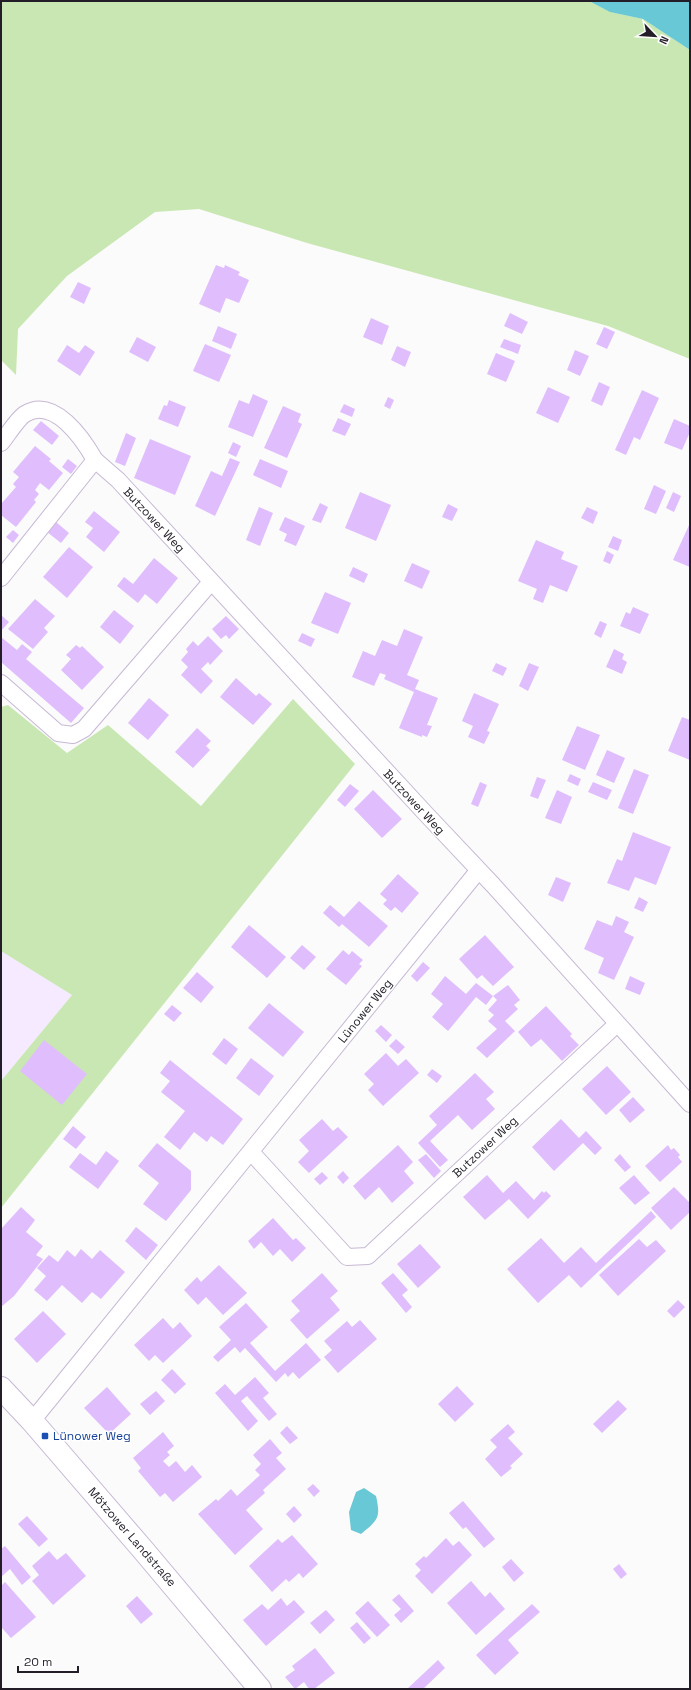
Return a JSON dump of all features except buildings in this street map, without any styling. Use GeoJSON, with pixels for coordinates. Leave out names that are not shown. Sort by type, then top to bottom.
{"type":"FeatureCollection","features":[{"type":"Feature","properties":{"kind":"main road","name":"Mötzower Landstraße"},"geometry":{"type":"LineString","coordinates":[[1,1388],[32,1421],[260,1689]]}},
{"type":"Feature","properties":{"kind":"street","name":"Butzower Weg"},"geometry":{"type":"LineString","coordinates":[[1,444],[24,415],[37,410],[48,411],[66,422],[87,446],[95,460],[118,480],[478,871],[493,885],[690,1104]]}},
{"type":"Feature","properties":{"kind":"street"},"geometry":{"type":"LineString","coordinates":[[1,578],[95,460]]}},
{"type":"Feature","properties":{"kind":"street"},"geometry":{"type":"LineString","coordinates":[[1,683],[58,733],[73,735],[84,729],[211,582]]}},
{"type":"Feature","properties":{"kind":"street","name":"Lünower Weg"},"geometry":{"type":"LineString","coordinates":[[32,1421],[478,871]]}},
{"type":"Feature","properties":{"kind":"street","name":"Butzower Weg"},"geometry":{"type":"LineString","coordinates":[[251,1152],[347,1257],[368,1256],[617,1024]]}},
{"type":"Feature","properties":{"kind":"shaded area"},"geometry":{"type":"Polygon","coordinates":[[[1,951],[72,995],[1,1081],[1,951]]]}},
{"type":"Feature","properties":{"kind":"green space"},"geometry":{"type":"Polygon","coordinates":[[[1,1],[589,1],[611,12],[643,19],[690,50],[690,359],[608,326],[307,243],[199,209],[155,212],[67,276],[18,329],[16,375],[1,360],[1,1]]]}},
{"type":"Feature","properties":{"kind":"green space"},"geometry":{"type":"Polygon","coordinates":[[[293,699],[355,764],[1,1208],[1,1081],[72,995],[1,951],[1,707],[8,705],[67,753],[108,725],[201,806],[293,699]]]}},
{"type":"Feature","properties":{"kind":"water"},"geometry":{"type":"Polygon","coordinates":[[[589,1],[690,1],[690,50],[643,19],[610,12],[589,1]]]}},
{"type":"Feature","properties":{"kind":"water"},"geometry":{"type":"Polygon","coordinates":[[[364,1488],[376,1496],[378,1514],[375,1522],[361,1534],[351,1530],[349,1512],[356,1492],[364,1488]]]}},
{"type":"Feature","properties":{"kind":"place","name":"Lünower Weg"},"geometry":{"type":"Point","coordinates":[45,1436]}}]}
